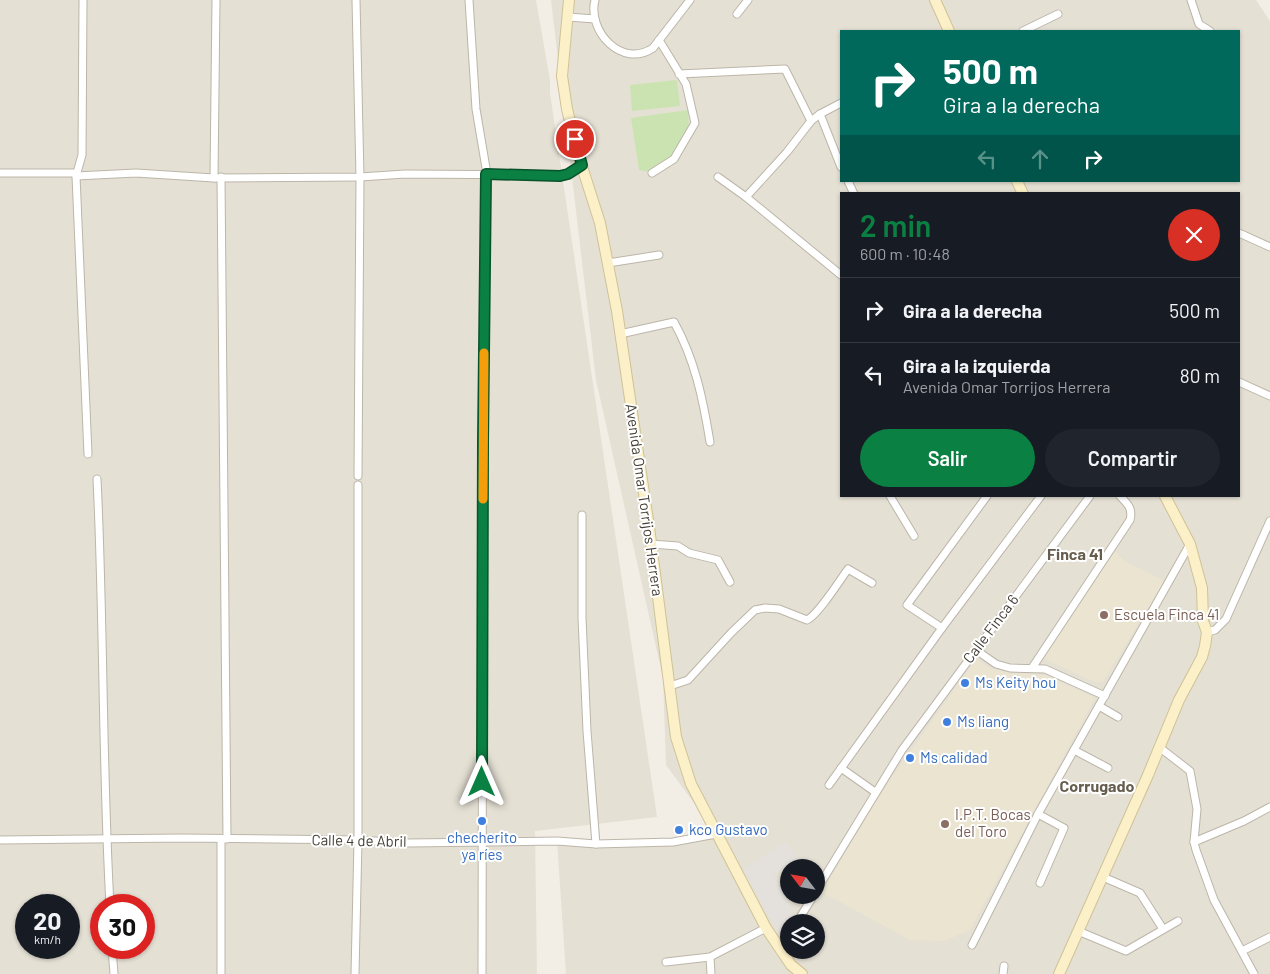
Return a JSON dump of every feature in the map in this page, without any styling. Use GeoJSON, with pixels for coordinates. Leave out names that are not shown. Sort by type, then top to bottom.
{"type":"FeatureCollection","features":[{"type":"Feature","properties":{"kind":"street"},"geometry":{"type":"LineString","coordinates":[[83,0],[82,155],[76,176],[88,454]]}},
{"type":"Feature","properties":{"kind":"street"},"geometry":{"type":"LineString","coordinates":[[216,0],[224,839],[221,974]]}},
{"type":"Feature","properties":{"kind":"street"},"geometry":{"type":"LineString","coordinates":[[356,0],[360,177],[358,476]]}},
{"type":"Feature","properties":{"kind":"street"},"geometry":{"type":"LineString","coordinates":[[469,0],[476,109],[486,174],[483,442],[482,974]]}},
{"type":"Feature","properties":{"kind":"street","name":"Avenida Omar Torrijos Herrera"},"geometry":{"type":"LineString","coordinates":[[568,0],[562,76],[567,109],[600,223],[608,263],[652,544],[676,737],[691,784],[766,928],[780,951]]}},
{"type":"Feature","properties":{"kind":"street"},"geometry":{"type":"LineString","coordinates":[[595,0],[593,8],[595,19],[605,41],[621,51],[638,54],[646,52],[659,40],[690,0]]}},
{"type":"Feature","properties":{"kind":"street"},"geometry":{"type":"LineString","coordinates":[[737,14],[748,0]]}},
{"type":"Feature","properties":{"kind":"street"},"geometry":{"type":"LineString","coordinates":[[935,0],[949,30]]}},
{"type":"Feature","properties":{"kind":"street"},"geometry":{"type":"LineString","coordinates":[[1191,0],[1199,24],[1208,30]]}},
{"type":"Feature","properties":{"kind":"street"},"geometry":{"type":"LineString","coordinates":[[1026,30],[1058,14]]}},
{"type":"Feature","properties":{"kind":"street"},"geometry":{"type":"LineString","coordinates":[[568,17],[595,19]]}},
{"type":"Feature","properties":{"kind":"street"},"geometry":{"type":"LineString","coordinates":[[652,173],[674,159],[695,123],[686,84],[659,40]]}},
{"type":"Feature","properties":{"kind":"street"},"geometry":{"type":"LineString","coordinates":[[679,74],[785,69],[811,121]]}},
{"type":"Feature","properties":{"kind":"street"},"geometry":{"type":"LineString","coordinates":[[746,197],[787,152],[811,121],[840,104]]}},
{"type":"Feature","properties":{"kind":"street"},"geometry":{"type":"LineString","coordinates":[[820,114],[840,164]]}},
{"type":"Feature","properties":{"kind":"street"},"geometry":{"type":"LineString","coordinates":[[0,173],[76,173],[76,176],[136,173],[218,177],[360,177],[405,174],[560,176],[568,174],[582,165]]}},
{"type":"Feature","properties":{"kind":"street"},"geometry":{"type":"LineString","coordinates":[[718,176],[840,274]]}},
{"type":"Feature","properties":{"kind":"street"},"geometry":{"type":"LineString","coordinates":[[1240,233],[1270,247]]}},
{"type":"Feature","properties":{"kind":"street"},"geometry":{"type":"LineString","coordinates":[[608,263],[659,255]]}},
{"type":"Feature","properties":{"kind":"street"},"geometry":{"type":"LineString","coordinates":[[620,334],[674,322],[683,338],[701,388],[710,442]]}},
{"type":"Feature","properties":{"kind":"street"},"geometry":{"type":"LineString","coordinates":[[1240,382],[1270,396]]}},
{"type":"Feature","properties":{"kind":"street"},"geometry":{"type":"LineString","coordinates":[[97,479],[101,564],[106,838],[109,894]]}},
{"type":"Feature","properties":{"kind":"street"},"geometry":{"type":"LineString","coordinates":[[355,974],[358,840],[358,485]]}},
{"type":"Feature","properties":{"kind":"street"},"geometry":{"type":"LineString","coordinates":[[892,497],[914,536]]}},
{"type":"Feature","properties":{"kind":"street"},"geometry":{"type":"LineString","coordinates":[[942,628],[907,605],[985,497]]}},
{"type":"Feature","properties":{"kind":"street"},"geometry":{"type":"LineString","coordinates":[[829,785],[1039,497]]}},
{"type":"Feature","properties":{"kind":"street","name":"Calle Finca 6"},"geometry":{"type":"LineString","coordinates":[[825,876],[902,750],[1089,497]]}},
{"type":"Feature","properties":{"kind":"street"},"geometry":{"type":"LineString","coordinates":[[1032,668],[1130,520],[1130,509],[1121,497]]}},
{"type":"Feature","properties":{"kind":"street"},"geometry":{"type":"LineString","coordinates":[[1059,974],[1179,700],[1202,656],[1207,632],[1203,621],[1202,588],[1190,544],[1166,497]]}},
{"type":"Feature","properties":{"kind":"street"},"geometry":{"type":"LineString","coordinates":[[582,515],[584,665],[596,844]]}},
{"type":"Feature","properties":{"kind":"street"},"geometry":{"type":"LineString","coordinates":[[1207,632],[1215,630],[1226,619],[1267,537],[1270,521]]}},
{"type":"Feature","properties":{"kind":"street"},"geometry":{"type":"LineString","coordinates":[[652,544],[678,546],[689,553],[718,560],[730,582]]}},
{"type":"Feature","properties":{"kind":"street"},"geometry":{"type":"LineString","coordinates":[[972,945],[1038,814],[1190,544]]}},
{"type":"Feature","properties":{"kind":"street"},"geometry":{"type":"LineString","coordinates":[[670,686],[688,680],[755,610],[765,608],[779,609],[807,620],[820,607],[849,568],[872,583]]}},
{"type":"Feature","properties":{"kind":"street"},"geometry":{"type":"LineString","coordinates":[[976,650],[996,664],[1010,668],[1045,669],[1105,696]]}},
{"type":"Feature","properties":{"kind":"street"},"geometry":{"type":"LineString","coordinates":[[1099,706],[1118,716]]}},
{"type":"Feature","properties":{"kind":"street"},"geometry":{"type":"LineString","coordinates":[[1159,747],[1190,771],[1197,808],[1194,842],[1214,900],[1254,974]]}},
{"type":"Feature","properties":{"kind":"street"},"geometry":{"type":"LineString","coordinates":[[1074,750],[1108,768]]}},
{"type":"Feature","properties":{"kind":"street"},"geometry":{"type":"LineString","coordinates":[[841,768],[875,792]]}},
{"type":"Feature","properties":{"kind":"street"},"geometry":{"type":"LineString","coordinates":[[1194,842],[1244,821],[1270,807]]}},
{"type":"Feature","properties":{"kind":"street"},"geometry":{"type":"LineString","coordinates":[[1038,814],[1064,828],[1040,883]]}},
{"type":"Feature","properties":{"kind":"street","name":"Calle 4 de Abril"},"geometry":{"type":"LineString","coordinates":[[0,840],[106,838],[557,842],[596,844],[673,842],[716,834]]}},
{"type":"Feature","properties":{"kind":"street"},"geometry":{"type":"LineString","coordinates":[[1103,877],[1140,893],[1163,929]]}},
{"type":"Feature","properties":{"kind":"street"},"geometry":{"type":"LineString","coordinates":[[1078,931],[1126,951],[1178,920]]}},
{"type":"Feature","properties":{"kind":"street"},"geometry":{"type":"LineString","coordinates":[[666,962],[710,958],[766,928]]}},
{"type":"Feature","properties":{"kind":"street"},"geometry":{"type":"LineString","coordinates":[[1242,951],[1270,937]]}},
{"type":"Feature","properties":{"kind":"street"},"geometry":{"type":"LineString","coordinates":[[710,958],[711,974]]}},
{"type":"Feature","properties":{"kind":"street"},"geometry":{"type":"LineString","coordinates":[[113,959],[114,974]]}},
{"type":"Feature","properties":{"kind":"street"},"geometry":{"type":"LineString","coordinates":[[1003,974],[1004,966]]}},
{"type":"Feature","properties":{"kind":"street","name":"Avenida Omar Torrijos Herrera"},"geometry":{"type":"LineString","coordinates":[[792,969],[802,974]]}},
{"type":"Feature","properties":{"kind":"shaded area"},"geometry":{"type":"Polygon","coordinates":[[[0,0],[536,0],[550,80],[550,93],[657,817],[535,831],[537,974],[0,974],[0,0]]]}},
{"type":"Feature","properties":{"kind":"shaded area"},"geometry":{"type":"Polygon","coordinates":[[[551,0],[1256,0],[1270,21],[1270,974],[566,974],[557,841],[654,843],[716,833],[666,765],[663,678],[596,380],[551,0]]]}},
{"type":"Feature","properties":{"kind":"shaded area","name":"Escuela Finca 41"},"geometry":{"type":"Polygon","coordinates":[[[1113,549],[1126,562],[1163,580],[1163,583],[1103,682],[1095,682],[1040,657],[1113,549]]]}},
{"type":"Feature","properties":{"kind":"shaded area","name":"I.P.T. Bocas del Toro"},"geometry":{"type":"Polygon","coordinates":[[[976,659],[990,668],[1011,673],[1045,675],[1095,698],[970,930],[944,941],[910,940],[825,894],[825,887],[881,793],[976,659]]]}},
{"type":"Feature","properties":{"kind":"shaded area"},"geometry":{"type":"Polygon","coordinates":[[[785,841],[799,858],[780,859],[780,870],[773,875],[780,888],[780,904],[789,904],[794,914],[780,914],[780,933],[778,933],[743,869],[785,841]]]}},
{"type":"Feature","properties":{"kind":"green space"},"geometry":{"type":"Polygon","coordinates":[[[677,80],[680,106],[632,111],[630,85],[677,80]]]}},
{"type":"Feature","properties":{"kind":"green space"},"geometry":{"type":"Polygon","coordinates":[[[688,110],[689,129],[672,157],[649,172],[639,170],[631,118],[688,110]]]}},
{"type":"Feature","properties":{"kind":"slow traffic"},"geometry":{"type":"LineString","coordinates":[[483,499],[484,353]]}},
{"type":"Feature","properties":{"kind":"place","name":"Escuela Finca 41"},"geometry":{"type":"Point","coordinates":[1104,615]}},
{"type":"Feature","properties":{"kind":"place","name":"Ms Keity hou"},"geometry":{"type":"Point","coordinates":[965,683]}},
{"type":"Feature","properties":{"kind":"place","name":"Ms liang"},"geometry":{"type":"Point","coordinates":[947,722]}},
{"type":"Feature","properties":{"kind":"place","name":"Ms calidad"},"geometry":{"type":"Point","coordinates":[910,758]}},
{"type":"Feature","properties":{"kind":"place","name":"checherito ya ríes"},"geometry":{"type":"Point","coordinates":[482,821]}},
{"type":"Feature","properties":{"kind":"place","name":"I.P.T. Bocas del Toro"},"geometry":{"type":"Point","coordinates":[945,824]}},
{"type":"Feature","properties":{"kind":"place","name":"kco Gustavo"},"geometry":{"type":"Point","coordinates":[679,830]}},
{"type":"Feature","properties":{"kind":"district","name":"Finca 41"},"geometry":{"type":"Point","coordinates":[1075,554]}},
{"type":"Feature","properties":{"kind":"district","name":"Corrugado"},"geometry":{"type":"Point","coordinates":[1097,786]}},
{"type":"Feature","properties":{"kind":"route"},"geometry":{"type":"LineString","coordinates":[[482,782],[486,174],[560,176],[568,174],[582,165],[575,139]]}}]}
